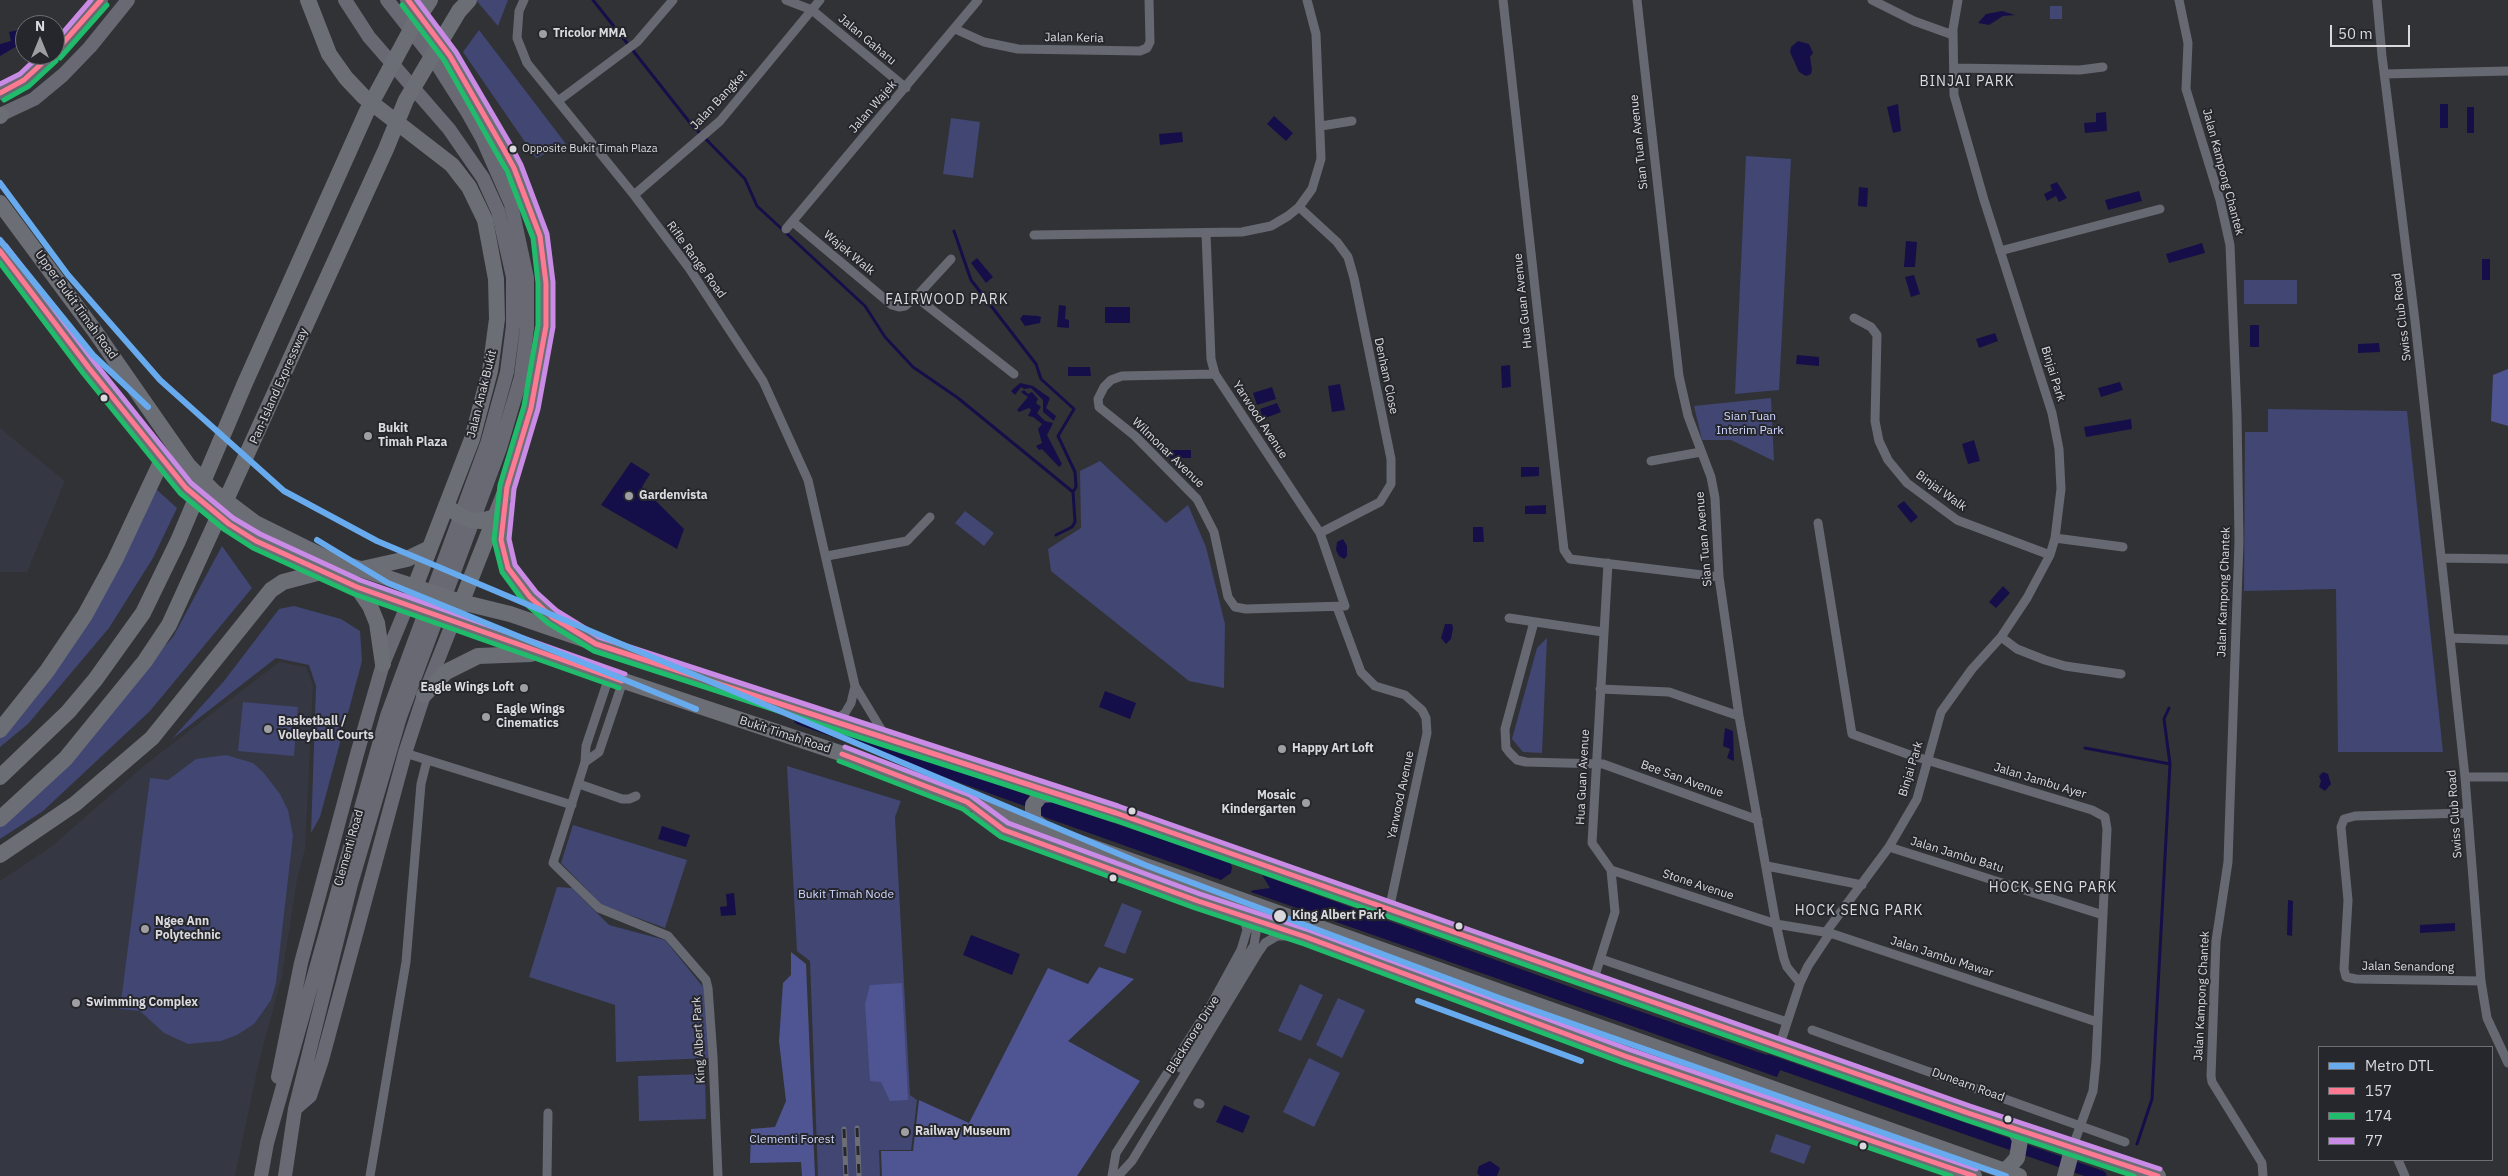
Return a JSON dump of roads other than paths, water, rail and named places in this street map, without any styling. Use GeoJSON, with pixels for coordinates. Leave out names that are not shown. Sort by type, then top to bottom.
{"type":"FeatureCollection","features":[{"type":"Feature","properties":{"kind":"highway","name":"Jalan Anak Bukit"},"geometry":{"type":"LineString","coordinates":[[308,0],[329,54],[346,78],[382,112],[452,165],[469,187],[485,220],[496,279],[495,338],[490,370],[472,439],[407,606]]}},
{"type":"Feature","properties":{"kind":"highway"},"geometry":{"type":"LineString","coordinates":[[0,251],[162,460],[186,488],[229,524],[256,541],[321,572],[356,587],[454,622],[507,487],[530,408],[546,326],[546,283],[540,236],[514,168],[450,56],[408,0]]}},
{"type":"Feature","properties":{"kind":"highway"},"geometry":{"type":"LineString","coordinates":[[0,777],[68,712],[95,680],[143,613],[178,541],[245,384],[367,111],[414,24],[430,0]]}},
{"type":"Feature","properties":{"kind":"highway","name":"Pan-Island Expressway"},"geometry":{"type":"LineString","coordinates":[[0,819],[66,758],[146,661],[169,625],[386,149],[406,100],[459,11],[468,0]]}},
{"type":"Feature","properties":{"kind":"highway","name":"Upper Bukit Timah Road"},"geometry":{"type":"LineString","coordinates":[[0,202],[94,330],[188,465],[214,492],[262,527],[324,556],[415,587]]}},
{"type":"Feature","properties":{"kind":"highway"},"geometry":{"type":"LineString","coordinates":[[0,730],[47,671],[86,615],[115,560],[162,460]]}},
{"type":"Feature","properties":{"kind":"highway"},"geometry":{"type":"LineString","coordinates":[[507,487],[501,540],[508,568],[530,597],[552,617],[596,644]]}},
{"type":"Feature","properties":{"kind":"highway"},"geometry":{"type":"LineString","coordinates":[[446,506],[470,520],[481,521],[495,517]]}},
{"type":"Feature","properties":{"kind":"highway"},"geometry":{"type":"LineString","coordinates":[[362,570],[406,559],[430,548]]}},
{"type":"Feature","properties":{"kind":"highway"},"geometry":{"type":"LineString","coordinates":[[0,855],[75,804],[152,738],[271,590],[283,582],[321,572]]}},
{"type":"Feature","properties":{"kind":"highway"},"geometry":{"type":"LineString","coordinates":[[356,587],[370,606],[377,623],[384,664]]}},
{"type":"Feature","properties":{"kind":"highway","name":"Dunearn Road"},"geometry":{"type":"LineString","coordinates":[[415,587],[461,602],[510,614],[833,722],[1060,794],[1779,1047],[2158,1176]]}},
{"type":"Feature","properties":{"kind":"highway","name":"Bukit Timah Road"},"geometry":{"type":"LineString","coordinates":[[454,622],[616,679],[840,754],[1047,831],[2018,1176]]}},
{"type":"Feature","properties":{"kind":"highway"},"geometry":{"type":"LineString","coordinates":[[424,695],[446,672],[478,656],[543,654]]}},
{"type":"Feature","properties":{"kind":"highway"},"geometry":{"type":"LineString","coordinates":[[1047,831],[1033,819],[1033,804],[1041,795],[1060,794]]}},
{"type":"Feature","properties":{"kind":"highway"},"geometry":{"type":"LineString","coordinates":[[967,802],[1004,830],[1306,937],[1625,1056],[1974,1176]]}},
{"type":"Feature","properties":{"kind":"highway"},"geometry":{"type":"LineString","coordinates":[[1368,944],[1372,958],[1377,963]]}},
{"type":"Feature","properties":{"kind":"highway"},"geometry":{"type":"LineString","coordinates":[[1786,1094],[1788,1106],[1792,1113]]}},
{"type":"Feature","properties":{"kind":"highway"},"geometry":{"type":"LineString","coordinates":[[2003,1171],[2009,1168],[2017,1158],[2020,1140],[2014,1128]]}},
{"type":"Feature","properties":{"kind":"highway"},"geometry":{"type":"LineString","coordinates":[[2064,1176],[2073,1146]]}},
{"type":"Feature","properties":{"kind":"main road"},"geometry":{"type":"LineString","coordinates":[[65,43],[101,0]]}},
{"type":"Feature","properties":{"kind":"main road"},"geometry":{"type":"LineString","coordinates":[[0,115],[34,98],[63,75],[90,47],[128,0]]}},
{"type":"Feature","properties":{"kind":"main road","name":"Jalan Anak Bukit"},"geometry":{"type":"LineString","coordinates":[[345,0],[368,37],[449,129],[483,178],[498,211],[513,277],[513,326],[507,372],[487,444],[442,586]]}},
{"type":"Feature","properties":{"kind":"main road"},"geometry":{"type":"LineString","coordinates":[[387,0],[435,61],[482,138],[511,204],[527,278],[527,328],[521,376],[500,448],[442,586]]}},
{"type":"Feature","properties":{"kind":"main road"},"geometry":{"type":"LineString","coordinates":[[0,93],[24,80],[40,65]]}},
{"type":"Feature","properties":{"kind":"main road","name":"Clementi Road"},"geometry":{"type":"LineString","coordinates":[[261,1176],[267,1143],[345,883],[442,586]]}},
{"type":"Feature","properties":{"kind":"main road","name":"Clementi Road"},"geometry":{"type":"LineString","coordinates":[[276,1117],[273,1101],[301,963],[384,664],[407,606]]}},
{"type":"Feature","properties":{"kind":"main road"},"geometry":{"type":"LineString","coordinates":[[295,1109],[305,1103],[310,1096],[322,1060],[405,753],[424,695],[454,622]]}},
{"type":"Feature","properties":{"kind":"main road"},"geometry":{"type":"LineString","coordinates":[[369,717],[380,702],[389,699],[401,703],[418,715]]}},
{"type":"Feature","properties":{"kind":"main road","name":"Clementi Road"},"geometry":{"type":"LineString","coordinates":[[285,1176],[295,1109],[345,883]]}},
{"type":"Feature","properties":{"kind":"street","name":"Rifle Range Road"},"geometry":{"type":"LineString","coordinates":[[524,0],[517,24],[517,38],[520,51],[527,63],[634,195],[689,268],[763,381],[808,480],[827,556],[855,686],[888,739]]}},
{"type":"Feature","properties":{"kind":"street"},"geometry":{"type":"LineString","coordinates":[[558,101],[637,42],[673,0]]}},
{"type":"Feature","properties":{"kind":"street","name":"Jalan Gaharu"},"geometry":{"type":"LineString","coordinates":[[786,0],[812,10],[906,88]]}},
{"type":"Feature","properties":{"kind":"street"},"geometry":{"type":"LineString","coordinates":[[812,10],[820,0]]}},
{"type":"Feature","properties":{"kind":"street","name":"Jalan Wajek"},"geometry":{"type":"LineString","coordinates":[[786,229],[978,0]]}},
{"type":"Feature","properties":{"kind":"street","name":"Jalan Keria"},"geometry":{"type":"LineString","coordinates":[[955,29],[984,42],[1018,49],[1140,51],[1147,48],[1150,42],[1149,0]]}},
{"type":"Feature","properties":{"kind":"street"},"geometry":{"type":"LineString","coordinates":[[1034,235],[1242,232],[1271,226],[1299,207],[1312,189],[1321,159],[1316,34],[1307,0]]}},
{"type":"Feature","properties":{"kind":"street","name":"Hua Guan Avenue"},"geometry":{"type":"LineString","coordinates":[[1502,0],[1564,550],[1570,559],[1719,577]]}},
{"type":"Feature","properties":{"kind":"street","name":"Sian Tuan Avenue"},"geometry":{"type":"LineString","coordinates":[[1637,0],[1679,376],[1688,416],[1711,477],[1715,498],[1719,577],[1739,716],[1776,924],[1787,967],[1800,983]]}},
{"type":"Feature","properties":{"kind":"street"},"geometry":{"type":"LineString","coordinates":[[1872,0],[1914,20],[1954,35]]}},
{"type":"Feature","properties":{"kind":"street","name":"Binjai Park"},"geometry":{"type":"LineString","coordinates":[[1779,1047],[1800,983],[1808,966],[1828,933],[1889,847],[1917,799],[1941,712],[1972,669],[2001,637],[2027,598],[2050,555],[2055,538],[2061,489],[2060,449],[2043,382],[2000,251],[1962,128],[1954,95],[1954,35],[1958,0]]}},
{"type":"Feature","properties":{"kind":"street","name":"Jalan Kampong Chantek"},"geometry":{"type":"LineString","coordinates":[[2180,0],[2188,43],[2186,89],[2220,200],[2230,245],[2237,415],[2239,541],[2228,862],[2216,940],[2211,1076],[2212,1082],[2262,1163],[2263,1176]]}},
{"type":"Feature","properties":{"kind":"street","name":"Swiss Club Road"},"geometry":{"type":"LineString","coordinates":[[2377,0],[2384,74],[2416,321],[2442,558],[2465,777],[2481,981],[2487,1018],[2508,1063]]}},
{"type":"Feature","properties":{"kind":"street","name":"Jalan Bangket"},"geometry":{"type":"LineString","coordinates":[[634,195],[712,129],[812,10]]}},
{"type":"Feature","properties":{"kind":"street"},"geometry":{"type":"LineString","coordinates":[[1954,68],[2080,70],[2103,67]]}},
{"type":"Feature","properties":{"kind":"street"},"geometry":{"type":"LineString","coordinates":[[2384,74],[2508,71]]}},
{"type":"Feature","properties":{"kind":"street"},"geometry":{"type":"LineString","coordinates":[[1320,126],[1352,121]]}},
{"type":"Feature","properties":{"kind":"street","name":"Denham Close"},"geometry":{"type":"LineString","coordinates":[[1299,207],[1337,242],[1348,257],[1391,459],[1391,484],[1380,502],[1320,533]]}},
{"type":"Feature","properties":{"kind":"street"},"geometry":{"type":"LineString","coordinates":[[2000,251],[2160,209]]}},
{"type":"Feature","properties":{"kind":"street","name":"Wajek Walk"},"geometry":{"type":"LineString","coordinates":[[793,222],[892,305],[899,307],[905,306],[916,297],[952,259]]}},
{"type":"Feature","properties":{"kind":"street","name":"Yarwood Avenue"},"geometry":{"type":"LineString","coordinates":[[1206,233],[1211,359],[1215,374],[1320,533],[1361,672],[1375,686],[1405,695],[1422,710],[1426,718],[1427,733],[1388,910]]}},
{"type":"Feature","properties":{"kind":"street"},"geometry":{"type":"LineString","coordinates":[[916,297],[1014,374]]}},
{"type":"Feature","properties":{"kind":"street","name":"Binjai Walk"},"geometry":{"type":"LineString","coordinates":[[1854,318],[1871,327],[1877,334],[1875,421],[1879,441],[1888,460],[1907,483],[1957,520],[2050,555]]}},
{"type":"Feature","properties":{"kind":"street","name":"Wilmonar Avenue"},"geometry":{"type":"LineString","coordinates":[[1215,374],[1122,376],[1111,380],[1104,387],[1098,399],[1099,407],[1135,436],[1197,499],[1214,532],[1228,597],[1235,606],[1246,609],[1341,607]]}},
{"type":"Feature","properties":{"kind":"street"},"geometry":{"type":"LineString","coordinates":[[1651,461],[1701,452]]}},
{"type":"Feature","properties":{"kind":"street"},"geometry":{"type":"LineString","coordinates":[[827,556],[907,540],[930,517]]}},
{"type":"Feature","properties":{"kind":"street","name":"Jalan Jambu Ayer"},"geometry":{"type":"LineString","coordinates":[[1818,523],[1852,734],[1927,760],[2092,810],[2105,817],[2108,829],[2093,1091],[2073,1146]]}},
{"type":"Feature","properties":{"kind":"street"},"geometry":{"type":"LineString","coordinates":[[2055,538],[2123,547]]}},
{"type":"Feature","properties":{"kind":"street"},"geometry":{"type":"LineString","coordinates":[[2442,558],[2508,558]]}},
{"type":"Feature","properties":{"kind":"street","name":"Hua Guan Avenue"},"geometry":{"type":"LineString","coordinates":[[1593,982],[1615,912],[1611,870],[1592,843],[1608,563]]}},
{"type":"Feature","properties":{"kind":"street"},"geometry":{"type":"LineString","coordinates":[[1509,618],[1603,632]]}},
{"type":"Feature","properties":{"kind":"street","name":"Bee San Avenue"},"geometry":{"type":"LineString","coordinates":[[1534,622],[1505,729],[1506,748],[1517,760],[1526,762],[1596,763],[1758,820]]}},
{"type":"Feature","properties":{"kind":"street"},"geometry":{"type":"LineString","coordinates":[[2001,637],[2017,648],[2045,660],[2065,666],[2120,674]]}},
{"type":"Feature","properties":{"kind":"street"},"geometry":{"type":"LineString","coordinates":[[2450,638],[2508,640]]}},
{"type":"Feature","properties":{"kind":"street","name":"King Albert Park"},"geometry":{"type":"LineString","coordinates":[[616,679],[595,721],[586,746],[585,762],[553,863],[599,908],[668,936],[706,980],[713,1047],[718,1176]]}},
{"type":"Feature","properties":{"kind":"street","name":"King Albert Park"},"geometry":{"type":"LineString","coordinates":[[585,762],[598,752],[608,726],[616,679]]}},
{"type":"Feature","properties":{"kind":"street"},"geometry":{"type":"LineString","coordinates":[[833,722],[845,713],[851,703],[855,686]]}},
{"type":"Feature","properties":{"kind":"street"},"geometry":{"type":"LineString","coordinates":[[1600,690],[1669,692],[1739,716]]}},
{"type":"Feature","properties":{"kind":"street"},"geometry":{"type":"LineString","coordinates":[[595,721],[608,726]]}},
{"type":"Feature","properties":{"kind":"street"},"geometry":{"type":"LineString","coordinates":[[405,753],[572,805]]}},
{"type":"Feature","properties":{"kind":"street"},"geometry":{"type":"LineString","coordinates":[[370,1176],[406,962],[421,784],[426,760]]}},
{"type":"Feature","properties":{"kind":"street"},"geometry":{"type":"LineString","coordinates":[[2465,777],[2508,777]]}},
{"type":"Feature","properties":{"kind":"street"},"geometry":{"type":"LineString","coordinates":[[578,784],[622,799],[636,796]]}},
{"type":"Feature","properties":{"kind":"street","name":"Jalan Senandong"},"geometry":{"type":"LineString","coordinates":[[2467,813],[2355,816],[2344,819],[2341,827],[2348,900],[2344,969],[2346,976],[2356,979],[2481,981]]}},
{"type":"Feature","properties":{"kind":"street","name":"Jalan Jambu Batu"},"geometry":{"type":"LineString","coordinates":[[1889,847],[2103,915]]}},
{"type":"Feature","properties":{"kind":"street"},"geometry":{"type":"LineString","coordinates":[[1767,866],[1862,885]]}},
{"type":"Feature","properties":{"kind":"street","name":"Stone Avenue"},"geometry":{"type":"LineString","coordinates":[[1611,870],[1776,924]]}},
{"type":"Feature","properties":{"kind":"street"},"geometry":{"type":"LineString","coordinates":[[1115,1176],[1254,945],[1256,934],[1248,917]]}},
{"type":"Feature","properties":{"kind":"street","name":"Jalan Jambu Mawar"},"geometry":{"type":"LineString","coordinates":[[1776,924],[1828,933],[2097,1022]]}},
{"type":"Feature","properties":{"kind":"street","name":"Blackmore Drive"},"geometry":{"type":"LineString","coordinates":[[1115,1176],[1132,1161],[1265,943],[1277,936],[1306,937]]}},
{"type":"Feature","properties":{"kind":"street"},"geometry":{"type":"LineString","coordinates":[[1600,959],[1787,1022]]}},
{"type":"Feature","properties":{"kind":"street","name":"Dunearn Road"},"geometry":{"type":"LineString","coordinates":[[1812,1030],[2125,1142]]}},
{"type":"Feature","properties":{"kind":"street"},"geometry":{"type":"LineString","coordinates":[[547,1176],[548,1113]]}},
{"type":"Feature","properties":{"kind":"street"},"geometry":{"type":"LineString","coordinates":[[2398,1161],[2406,1176]]}},
{"type":"Feature","properties":{"kind":"waterway"},"geometry":{"type":"LineString","coordinates":[[593,0],[691,124],[745,179],[757,206],[865,306],[885,337],[913,367],[958,398],[1073,492],[1075,522],[1072,527],[1056,535]]}},
{"type":"Feature","properties":{"kind":"waterway"},"geometry":{"type":"LineString","coordinates":[[954,231],[971,280],[1036,364],[1041,379],[1074,409],[1058,436],[1075,472],[1076,487],[1073,492]]}},
{"type":"Feature","properties":{"kind":"waterway"},"geometry":{"type":"LineString","coordinates":[[2137,1144],[2152,1099],[2170,764],[2164,719],[2169,708]]}},
{"type":"Feature","properties":{"kind":"waterway"},"geometry":{"type":"LineString","coordinates":[[799,719],[1041,806]]}},
{"type":"Feature","properties":{"kind":"waterway"},"geometry":{"type":"LineString","coordinates":[[2085,748],[2170,764]]}},
{"type":"Feature","properties":{"kind":"waterway"},"geometry":{"type":"LineString","coordinates":[[1768,1060],[2101,1176]]}},
{"type":"Feature","properties":{"kind":"railway"},"geometry":{"type":"LineString","coordinates":[[857,1128],[859,1176]]}},
{"type":"Feature","properties":{"kind":"railway"},"geometry":{"type":"LineString","coordinates":[[844,1129],[846,1176]]}},
{"type":"Feature","properties":{"kind":"metro line","name":"DTL"},"geometry":{"type":"LineString","coordinates":[[0,183],[68,275],[160,380],[284,491],[377,541],[1145,865],[1502,999],[2006,1176]]}},
{"type":"Feature","properties":{"kind":"metro line","name":"DTL"},"geometry":{"type":"LineString","coordinates":[[0,240],[93,355],[148,407]]}},
{"type":"Feature","properties":{"kind":"metro line","name":"DTL"},"geometry":{"type":"LineString","coordinates":[[317,540],[388,583],[696,709]]}},
{"type":"Feature","properties":{"kind":"metro line","name":"DTL"},"geometry":{"type":"LineString","coordinates":[[1418,1001],[1581,1061]]}},
{"type":"Feature","properties":{"kind":"place","name":"Tricolor MMA"},"geometry":{"type":"Point","coordinates":[543,34]}},
{"type":"Feature","properties":{"kind":"place","name":"Opposite Bukit Timah Plaza"},"geometry":{"type":"Point","coordinates":[513,149]}},
{"type":"Feature","properties":{"kind":"place","name":"Bukit Timah Plaza"},"geometry":{"type":"Point","coordinates":[368,436]}},
{"type":"Feature","properties":{"kind":"place","name":"Gardenvista"},"geometry":{"type":"Point","coordinates":[629,496]}},
{"type":"Feature","properties":{"kind":"place","name":"Eagle Wings Loft"},"geometry":{"type":"Point","coordinates":[524,688]}},
{"type":"Feature","properties":{"kind":"place","name":"Eagle Wings Cinematics"},"geometry":{"type":"Point","coordinates":[486,717]}},
{"type":"Feature","properties":{"kind":"place","name":"Basketball / Volleyball Courts"},"geometry":{"type":"Point","coordinates":[268,729]}},
{"type":"Feature","properties":{"kind":"place","name":"Happy Art Loft"},"geometry":{"type":"Point","coordinates":[1282,749]}},
{"type":"Feature","properties":{"kind":"place","name":"Mosaic Kindergarten"},"geometry":{"type":"Point","coordinates":[1306,803]}},
{"type":"Feature","properties":{"kind":"place","name":"King Albert Park"},"geometry":{"type":"Point","coordinates":[1280,916]}},
{"type":"Feature","properties":{"kind":"place","name":"Ngee Ann Polytechnic"},"geometry":{"type":"Point","coordinates":[145,929]}},
{"type":"Feature","properties":{"kind":"place","name":"Swimming Complex"},"geometry":{"type":"Point","coordinates":[76,1003]}},
{"type":"Feature","properties":{"kind":"place","name":"Railway Museum"},"geometry":{"type":"Point","coordinates":[905,1132]}},
{"type":"Feature","properties":{"kind":"district","name":"BINJAI PARK"},"geometry":{"type":"Point","coordinates":[1967,82]}},
{"type":"Feature","properties":{"kind":"district","name":"FAIRWOOD PARK"},"geometry":{"type":"Point","coordinates":[947,300]}},
{"type":"Feature","properties":{"kind":"district","name":"HOCK SENG PARK"},"geometry":{"type":"Point","coordinates":[2053,888]}},
{"type":"Feature","properties":{"kind":"district","name":"HOCK SENG PARK"},"geometry":{"type":"Point","coordinates":[1859,911]}},
{"type":"Feature","properties":{"kind":"park label","name":"Sian Tuan Interim Park"},"geometry":{"type":"Point","coordinates":[1750,424]}},
{"type":"Feature","properties":{"kind":"park label","name":"Bukit Timah Node"},"geometry":{"type":"Point","coordinates":[846,895]}},
{"type":"Feature","properties":{"kind":"park label","name":"Clementi Forest"},"geometry":{"type":"Point","coordinates":[792,1140]}}]}
